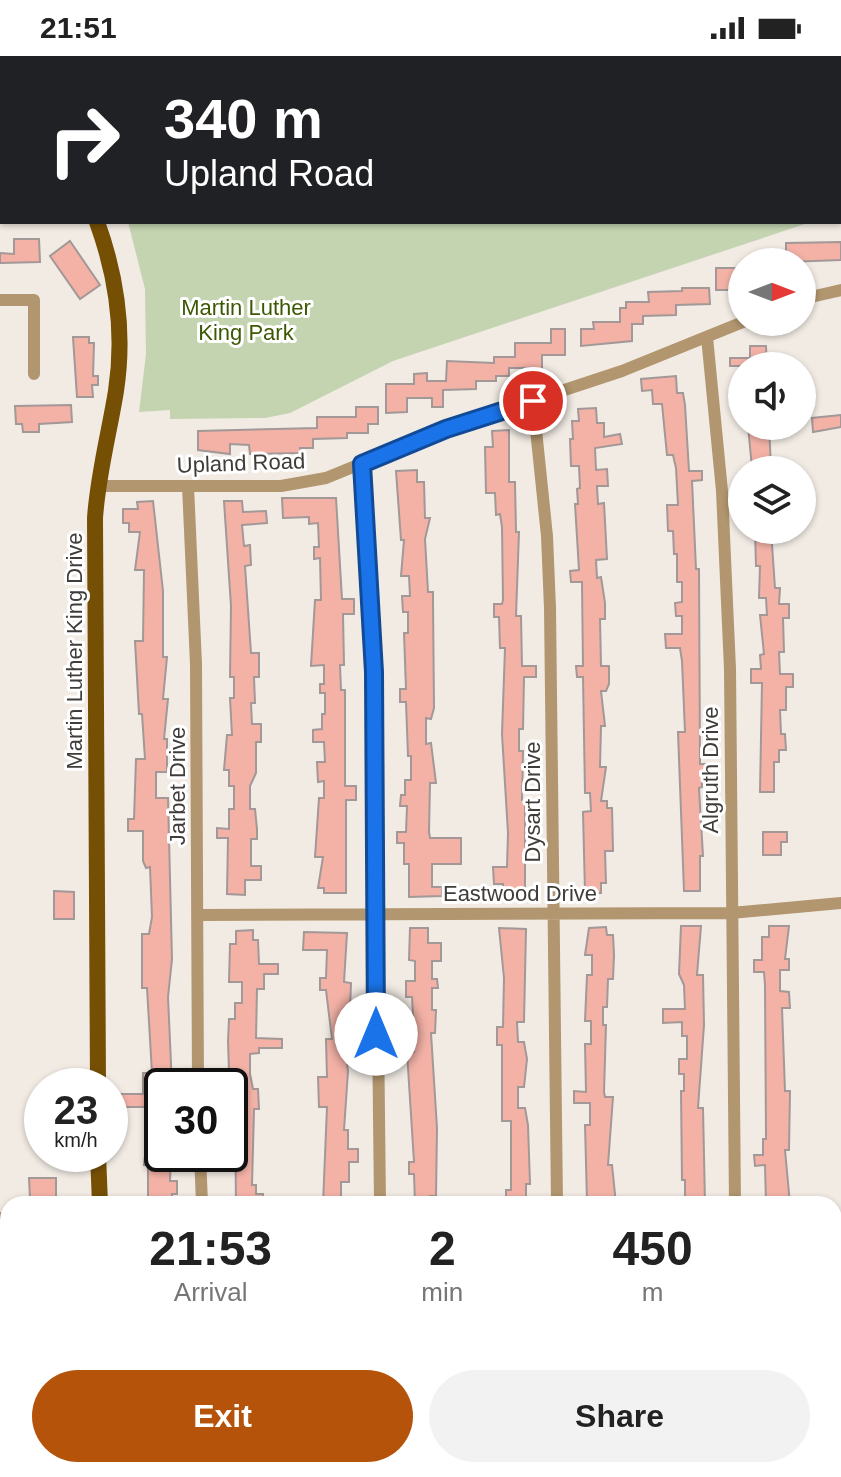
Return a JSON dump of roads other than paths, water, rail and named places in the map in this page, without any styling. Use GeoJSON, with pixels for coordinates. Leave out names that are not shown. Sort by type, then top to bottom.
{"type":"FeatureCollection","features":[{"type":"Feature","properties":{"kind":"main road","name":"Martin Luther King Drive"},"geometry":{"type":"LineString","coordinates":[[98,224],[115,277],[119,348],[116,389],[97,486],[98,1068]]}},
{"type":"Feature","properties":{"kind":"main road"},"geometry":{"type":"LineString","coordinates":[[99,1172],[100,1196]]}},
{"type":"Feature","properties":{"kind":"street"},"geometry":{"type":"LineString","coordinates":[[816,296],[841,290]]}},
{"type":"Feature","properties":{"kind":"street"},"geometry":{"type":"LineString","coordinates":[[0,300],[34,300],[34,374]]}},
{"type":"Feature","properties":{"kind":"street","name":"Upland Road"},"geometry":{"type":"LineString","coordinates":[[97,486],[304,483],[728,328]]}},
{"type":"Feature","properties":{"kind":"street","name":"Algruth Drive"},"geometry":{"type":"LineString","coordinates":[[707,337],[727,577],[735,1196]]}},
{"type":"Feature","properties":{"kind":"street","name":"Dysart Drive"},"geometry":{"type":"LineString","coordinates":[[533,401],[546,521],[550,608],[557,1196]]}},
{"type":"Feature","properties":{"kind":"street"},"geometry":{"type":"LineString","coordinates":[[362,464],[374,657],[380,1196]]}},
{"type":"Feature","properties":{"kind":"street","name":"Jarbet Drive"},"geometry":{"type":"LineString","coordinates":[[188,486],[196,664],[198,1068]]}},
{"type":"Feature","properties":{"kind":"street","name":"Eastwood Drive"},"geometry":{"type":"LineString","coordinates":[[198,915],[731,913],[841,903]]}},
{"type":"Feature","properties":{"kind":"street"},"geometry":{"type":"LineString","coordinates":[[201,1172],[202,1196]]}},
{"type":"Feature","properties":{"kind":"park label","name":"Martin Luther King Park"},"geometry":{"type":"Point","coordinates":[246,320]}}]}
